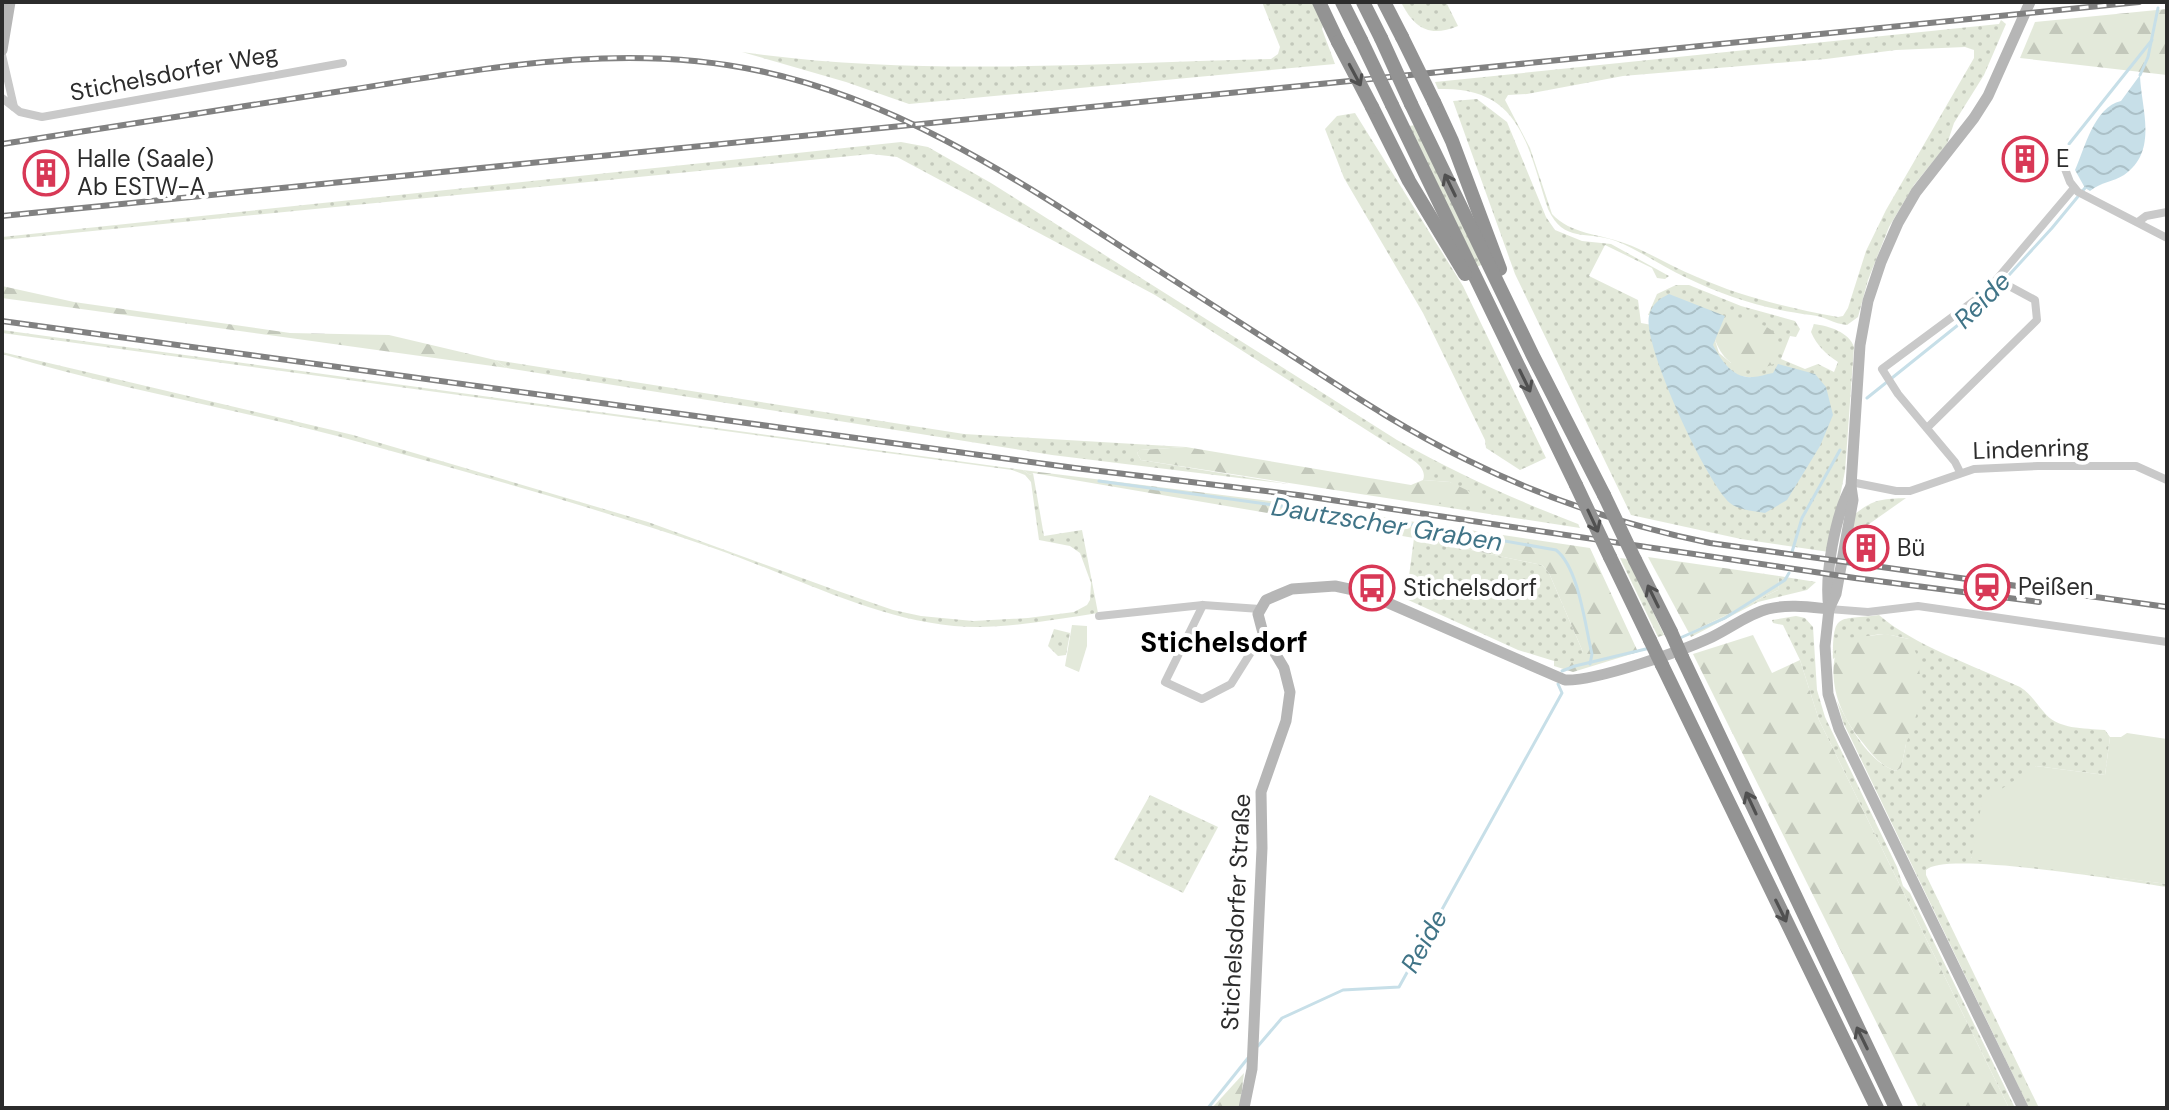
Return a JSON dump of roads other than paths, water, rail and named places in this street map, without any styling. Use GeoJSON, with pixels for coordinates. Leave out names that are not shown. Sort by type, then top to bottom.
{"type":"FeatureCollection","features":[{"type":"Feature","properties":{"kind":"highway"},"geometry":{"type":"LineString","coordinates":[[1319,2],[1421,203],[1491,311]]}},
{"type":"Feature","properties":{"kind":"highway"},"geometry":{"type":"LineString","coordinates":[[1342,2],[1877,1108]]}},
{"type":"Feature","properties":{"kind":"highway"},"geometry":{"type":"LineString","coordinates":[[1363,2],[1533,356],[1671,632],[1896,1108]]}},
{"type":"Feature","properties":{"kind":"highway"},"geometry":{"type":"LineString","coordinates":[[1384,2],[1452,141],[1533,356]]}},
{"type":"Feature","properties":{"kind":"street"},"geometry":{"type":"LineString","coordinates":[[10,2],[2,52],[15,107]]}},
{"type":"Feature","properties":{"kind":"street"},"geometry":{"type":"LineString","coordinates":[[2023,1108],[1839,729],[1829,700],[1825,646],[1829,609],[1826,592],[1843,500],[1851,484],[1860,345],[1868,301],[1898,223],[1916,192],[1988,96],[2030,2]]}},
{"type":"Feature","properties":{"kind":"street","name":"Stichelsdorfer Weg"},"geometry":{"type":"LineString","coordinates":[[2,98],[33,117],[42,117],[343,63]]}},
{"type":"Feature","properties":{"kind":"street","name":"Stichelsdorfer Weg"},"geometry":{"type":"LineString","coordinates":[[2,107],[15,107]]}},
{"type":"Feature","properties":{"kind":"street"},"geometry":{"type":"LineString","coordinates":[[2062,161],[2078,192],[2167,238]]}},
{"type":"Feature","properties":{"kind":"street"},"geometry":{"type":"LineString","coordinates":[[1960,472],[1882,369],[2004,281],[2078,192]]}},
{"type":"Feature","properties":{"kind":"street"},"geometry":{"type":"LineString","coordinates":[[2138,222],[2146,216],[2167,212]]}},
{"type":"Feature","properties":{"kind":"street"},"geometry":{"type":"LineString","coordinates":[[1927,428],[2037,320],[2035,300],[2004,281]]}},
{"type":"Feature","properties":{"kind":"street","name":"Lindenring"},"geometry":{"type":"LineString","coordinates":[[1851,484],[1910,491],[1960,472],[2038,466],[2136,466],[2167,480]]}},
{"type":"Feature","properties":{"kind":"street"},"geometry":{"type":"LineString","coordinates":[[1099,616],[1203,605],[1260,609],[1266,600],[1292,589],[1335,586],[1363,592],[1565,680],[1576,681],[1638,664],[1699,642],[1771,608],[1792,606],[1868,612],[1924,607],[2167,642]]}},
{"type":"Feature","properties":{"kind":"street"},"geometry":{"type":"LineString","coordinates":[[1203,605],[1165,682],[1202,699],[1231,684],[1263,633]]}},
{"type":"Feature","properties":{"kind":"street","name":"Stichelsdorfer Straße"},"geometry":{"type":"LineString","coordinates":[[1244,1108],[1252,1063],[1262,848],[1261,792],[1286,721],[1290,692],[1284,668],[1263,633],[1260,609]]}},
{"type":"Feature","properties":{"kind":"water"},"geometry":{"type":"Polygon","coordinates":[[[2140,75],[2146,129],[2141,154],[2124,175],[2090,191],[2075,170],[2087,140],[2104,111],[2121,101],[2140,75]]]}},
{"type":"Feature","properties":{"kind":"water"},"geometry":{"type":"Polygon","coordinates":[[[1669,294],[1725,316],[1713,345],[1724,362],[1739,375],[1758,377],[1773,373],[1778,364],[1815,374],[1826,387],[1833,415],[1820,446],[1787,500],[1765,513],[1742,509],[1730,503],[1707,470],[1678,413],[1655,354],[1650,331],[1652,308],[1669,294]]]}},
{"type":"Feature","properties":{"kind":"waterway","name":"Reide"},"geometry":{"type":"LineString","coordinates":[[2140,75],[2148,57],[2158,8]]}},
{"type":"Feature","properties":{"kind":"waterway"},"geometry":{"type":"LineString","coordinates":[[2069,144],[2152,40]]}},
{"type":"Feature","properties":{"kind":"waterway","name":"Reide"},"geometry":{"type":"LineString","coordinates":[[1867,398],[1978,309],[2085,188]]}},
{"type":"Feature","properties":{"kind":"waterway","name":"Reide"},"geometry":{"type":"LineString","coordinates":[[1792,552],[1802,518],[1840,450]]}},
{"type":"Feature","properties":{"kind":"waterway","name":"Dautzscher Graben"},"geometry":{"type":"LineString","coordinates":[[1099,481],[1391,521],[1556,550],[1564,558],[1576,583],[1592,654],[1590,664]]}},
{"type":"Feature","properties":{"kind":"waterway","name":"Reide"},"geometry":{"type":"LineString","coordinates":[[1680,638],[1725,618],[1785,580],[1789,573]]}},
{"type":"Feature","properties":{"kind":"waterway","name":"Reide"},"geometry":{"type":"LineString","coordinates":[[1562,671],[1650,648]]}},
{"type":"Feature","properties":{"kind":"waterway","name":"Reide"},"geometry":{"type":"LineString","coordinates":[[1258,1046],[1282,1018],[1343,990],[1399,987],[1562,693],[1558,684]]}},
{"type":"Feature","properties":{"kind":"waterway","name":"Reide"},"geometry":{"type":"LineString","coordinates":[[1208,1108],[1248,1058]]}},
{"type":"Feature","properties":{"kind":"railway"},"geometry":{"type":"LineString","coordinates":[[2,216],[2139,2]]}},
{"type":"Feature","properties":{"kind":"railway"},"geometry":{"type":"LineString","coordinates":[[2,144],[450,74],[553,61],[657,58],[708,62],[760,71],[855,99],[944,140],[1030,189],[1403,426],[1496,474],[1556,498],[1647,528],[1710,543],[2167,607]]}},
{"type":"Feature","properties":{"kind":"railway"},"geometry":{"type":"LineString","coordinates":[[2,321],[1075,468],[1298,495],[1855,578],[2039,602]]}},
{"type":"Feature","properties":{"kind":"place","name":"E"},"geometry":{"type":"Point","coordinates":[2025,159]}},
{"type":"Feature","properties":{"kind":"place","name":"Halle (Saale) Ab ESTW-A"},"geometry":{"type":"Point","coordinates":[46,173]}},
{"type":"Feature","properties":{"kind":"place","name":"Bü"},"geometry":{"type":"Point","coordinates":[1866,548]}},
{"type":"Feature","properties":{"kind":"place","name":"Peißen"},"geometry":{"type":"Point","coordinates":[1987,587]}},
{"type":"Feature","properties":{"kind":"place","name":"Stichelsdorf"},"geometry":{"type":"Point","coordinates":[1372,588]}},
{"type":"Feature","properties":{"kind":"district","name":"Stichelsdorf"},"geometry":{"type":"Point","coordinates":[1224,642]}}]}
